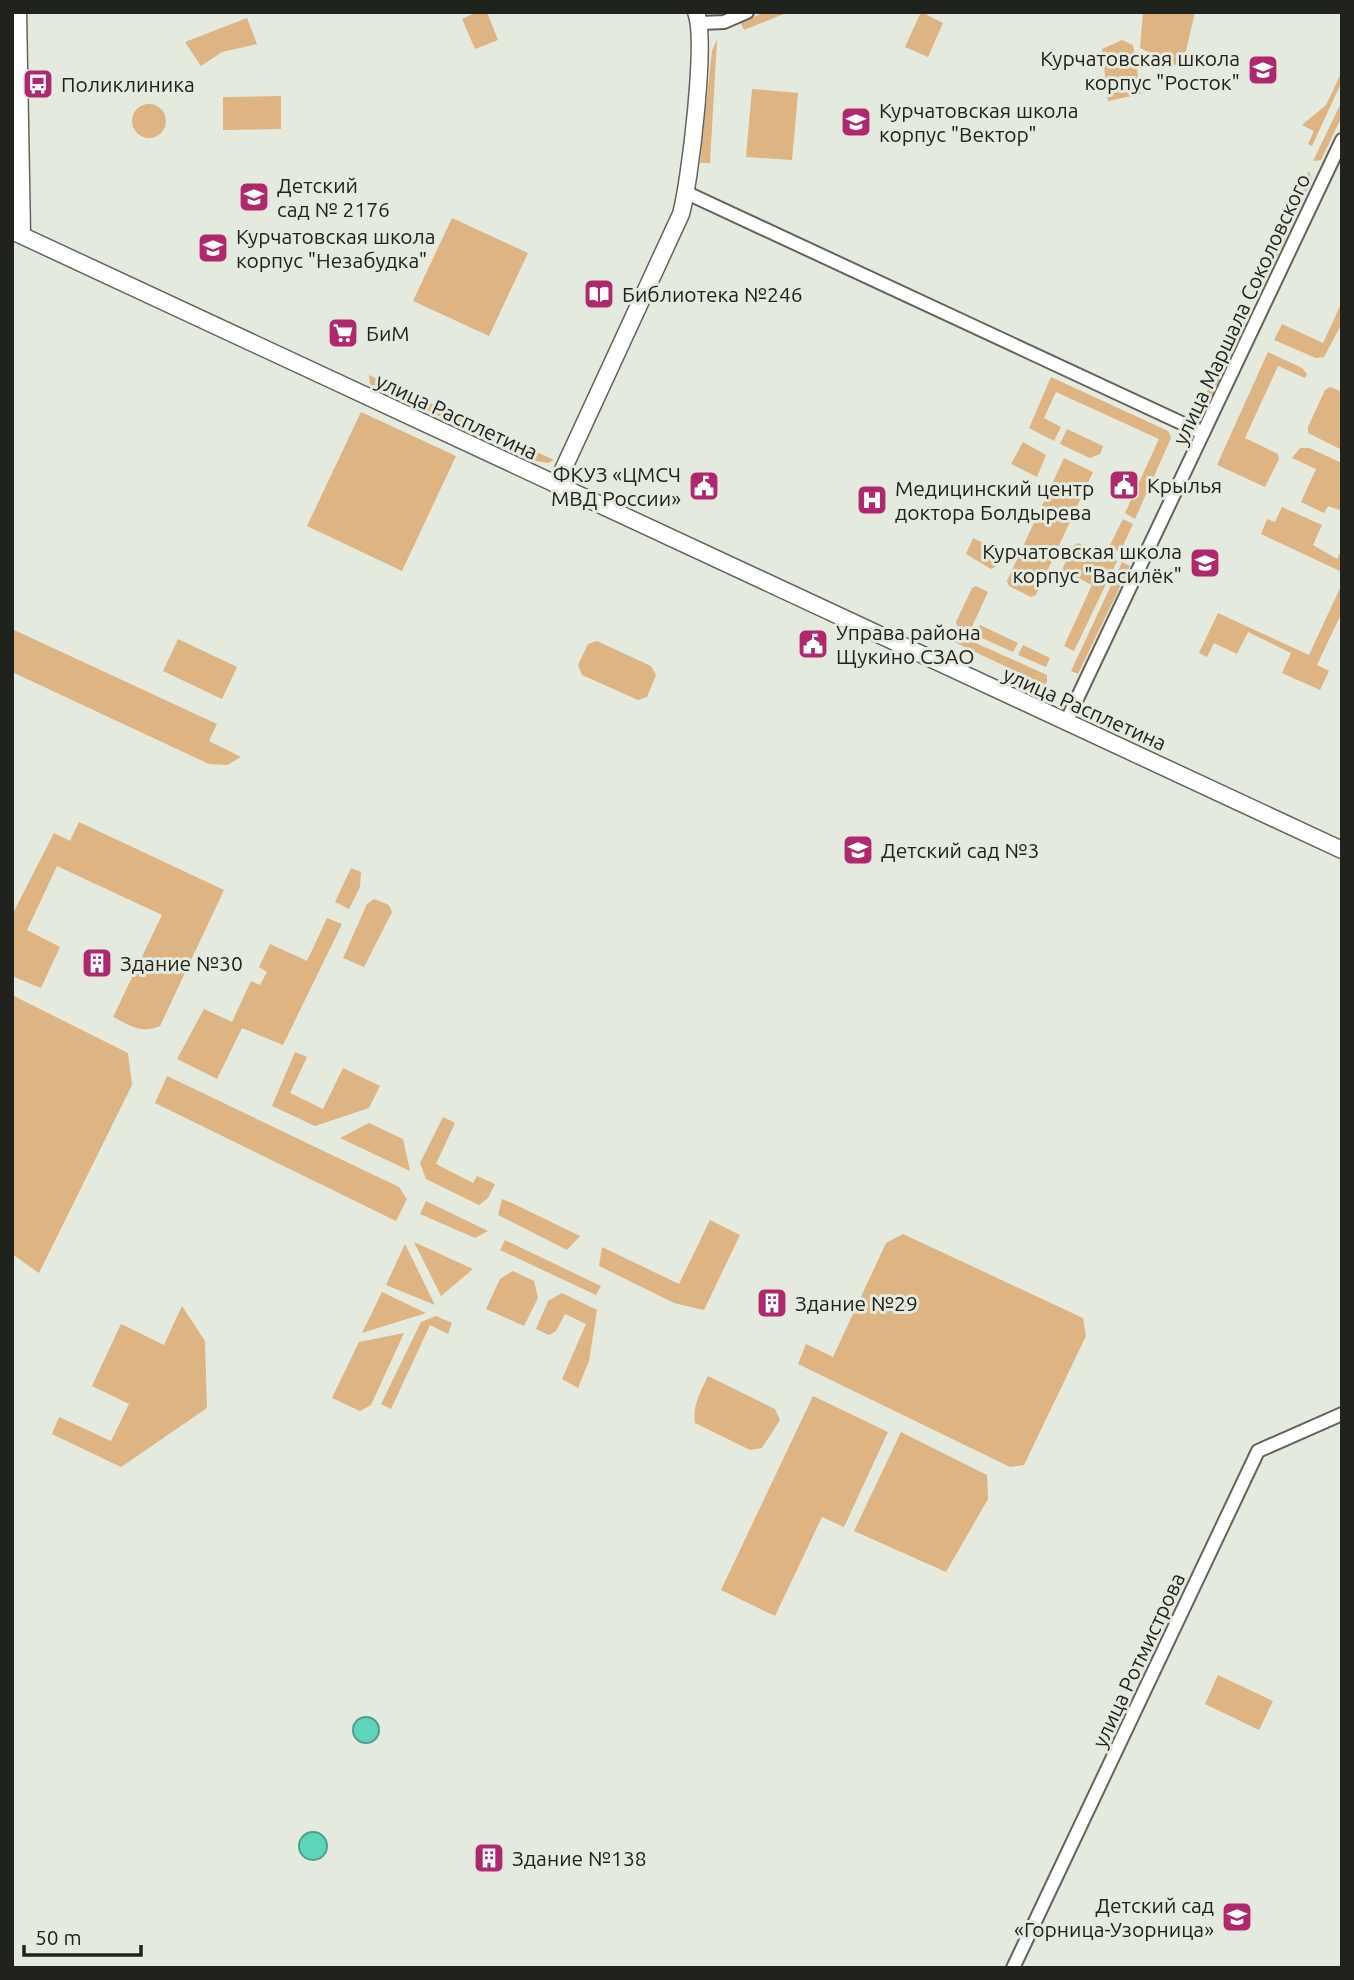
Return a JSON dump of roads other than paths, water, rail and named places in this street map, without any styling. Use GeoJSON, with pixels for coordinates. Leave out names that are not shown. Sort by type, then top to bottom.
{"type":"FeatureCollection","features":[{"type":"Feature","properties":{"kind":"street"},"geometry":{"type":"LineString","coordinates":[[17,233],[22,114],[18,12]]}},
{"type":"Feature","properties":{"kind":"street"},"geometry":{"type":"LineString","coordinates":[[556,485],[671,236],[687,192],[699,17],[724,22],[747,12]]}},
{"type":"Feature","properties":{"kind":"street","name":"улица Маршала Соколовского"},"geometry":{"type":"LineString","coordinates":[[1066,722],[1342,140]]}},
{"type":"Feature","properties":{"kind":"street"},"geometry":{"type":"LineString","coordinates":[[687,192],[1203,433]]}},
{"type":"Feature","properties":{"kind":"street","name":"улица Расплетина"},"geometry":{"type":"LineString","coordinates":[[17,233],[1342,850]]}},
{"type":"Feature","properties":{"kind":"street","name":"улица Ротмистрова"},"geometry":{"type":"LineString","coordinates":[[1013,1968],[1258,1451],[1342,1414]]}},
{"type":"Feature","properties":{"kind":"place","name":"Курчатовская школа корпус \"Росток\""},"geometry":{"type":"Point","coordinates":[1263,70]}},
{"type":"Feature","properties":{"kind":"place","name":"Поликлиника"},"geometry":{"type":"Point","coordinates":[38,84]}},
{"type":"Feature","properties":{"kind":"place","name":"Курчатовская школа корпус \"Вектор\""},"geometry":{"type":"Point","coordinates":[856,122]}},
{"type":"Feature","properties":{"kind":"place","name":"Детский сад № 2176"},"geometry":{"type":"Point","coordinates":[254,197]}},
{"type":"Feature","properties":{"kind":"place","name":"Курчатовская школа корпус \"Незабудка\""},"geometry":{"type":"Point","coordinates":[213,248]}},
{"type":"Feature","properties":{"kind":"place","name":"Библиотека №246"},"geometry":{"type":"Point","coordinates":[599,294]}},
{"type":"Feature","properties":{"kind":"place","name":"БиМ"},"geometry":{"type":"Point","coordinates":[343,333]}},
{"type":"Feature","properties":{"kind":"place","name":"Крылья"},"geometry":{"type":"Point","coordinates":[1124,485]}},
{"type":"Feature","properties":{"kind":"place","name":"ФКУЗ «ЦМСЧ МВД России»"},"geometry":{"type":"Point","coordinates":[704,486]}},
{"type":"Feature","properties":{"kind":"place","name":"Медицинский центр доктора Болдырева"},"geometry":{"type":"Point","coordinates":[872,500]}},
{"type":"Feature","properties":{"kind":"place","name":"Курчатовская школа корпус \"Василёк\""},"geometry":{"type":"Point","coordinates":[1205,563]}},
{"type":"Feature","properties":{"kind":"place","name":"Управа района Щукино СЗАО"},"geometry":{"type":"Point","coordinates":[813,644]}},
{"type":"Feature","properties":{"kind":"place","name":"Детский сад №3"},"geometry":{"type":"Point","coordinates":[858,850]}},
{"type":"Feature","properties":{"kind":"place","name":"Здание №30"},"geometry":{"type":"Point","coordinates":[97,963]}},
{"type":"Feature","properties":{"kind":"place","name":"Здание №29"},"geometry":{"type":"Point","coordinates":[772,1303]}},
{"type":"Feature","properties":{"kind":"place","name":"Здание №138"},"geometry":{"type":"Point","coordinates":[489,1858]}},
{"type":"Feature","properties":{"kind":"place","name":"Детский сад «Горница-Узорница»"},"geometry":{"type":"Point","coordinates":[1237,1917]}}]}
